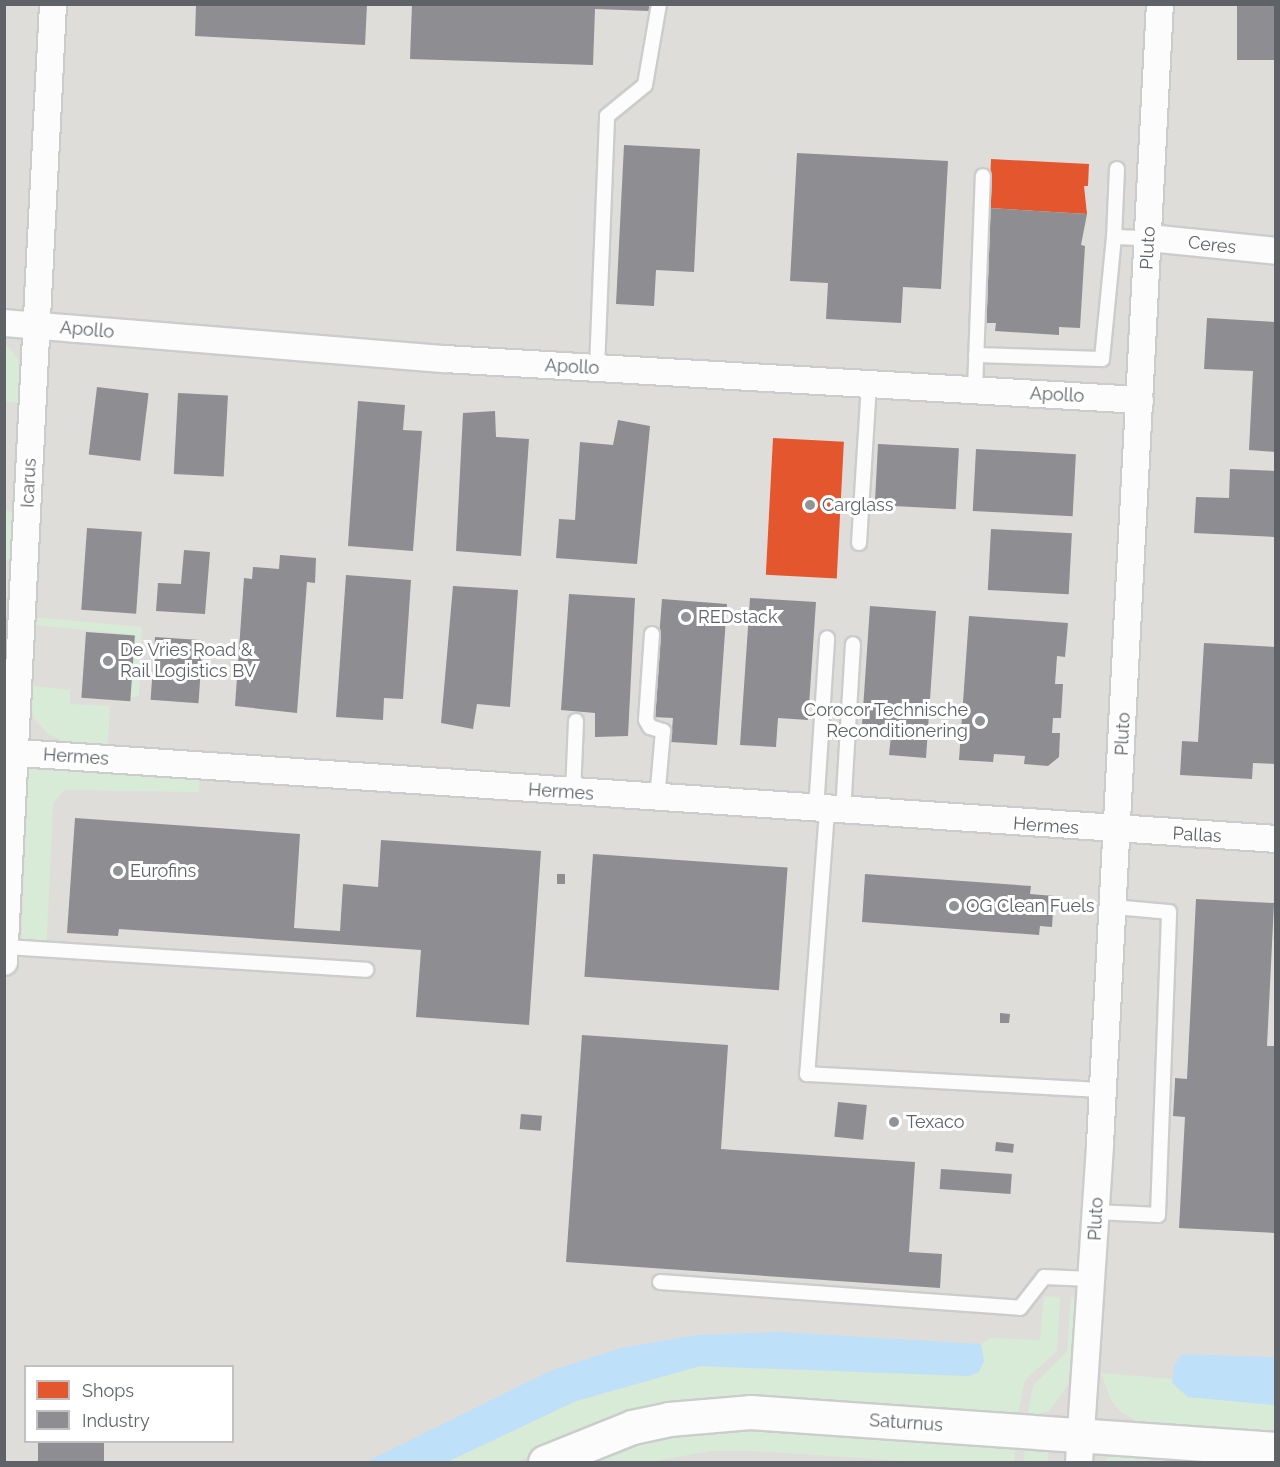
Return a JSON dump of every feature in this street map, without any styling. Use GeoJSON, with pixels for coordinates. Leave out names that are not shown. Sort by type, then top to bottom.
{"type":"FeatureCollection","features":[{"type":"Feature","properties":{"kind":"main road","name":"Saturnus"},"geometry":{"type":"LineString","coordinates":[[545,1462],[632,1427],[711,1414],[794,1415],[1080,1449],[1275,1449]]}},
{"type":"Feature","properties":{"kind":"street","name":"Icarus"},"geometry":{"type":"LineString","coordinates":[[4,962],[10,752],[37,326],[53,4]]}},
{"type":"Feature","properties":{"kind":"street","name":"Pluto"},"geometry":{"type":"LineString","coordinates":[[1080,1449],[1097,1212],[1114,907],[1160,4]]}},
{"type":"Feature","properties":{"kind":"street","name":"Ceres"},"geometry":{"type":"LineString","coordinates":[[1149,238],[1275,251]]}},
{"type":"Feature","properties":{"kind":"street","name":"Apollo"},"geometry":{"type":"LineString","coordinates":[[4,324],[597,368],[1140,400]]}},
{"type":"Feature","properties":{"kind":"street","name":"Hermes"},"geometry":{"type":"LineString","coordinates":[[10,752],[1118,831]]}},
{"type":"Feature","properties":{"kind":"street","name":"Pallas"},"geometry":{"type":"LineString","coordinates":[[1118,831],[1275,839]]}},
{"type":"Feature","properties":{"kind":"lane"},"geometry":{"type":"LineString","coordinates":[[597,368],[607,116],[645,85],[659,4]]}},
{"type":"Feature","properties":{"kind":"lane"},"geometry":{"type":"LineString","coordinates":[[976,355],[1102,359],[1114,237],[1117,169]]}},
{"type":"Feature","properties":{"kind":"lane"},"geometry":{"type":"LineString","coordinates":[[975,390],[983,176]]}},
{"type":"Feature","properties":{"kind":"lane"},"geometry":{"type":"LineString","coordinates":[[1114,237],[1149,238]]}},
{"type":"Feature","properties":{"kind":"lane"},"geometry":{"type":"LineString","coordinates":[[860,543],[868,384]]}},
{"type":"Feature","properties":{"kind":"lane"},"geometry":{"type":"LineString","coordinates":[[652,634],[646,720],[650,727],[663,730],[657,799]]}},
{"type":"Feature","properties":{"kind":"lane"},"geometry":{"type":"LineString","coordinates":[[827,638],[829,811]]}},
{"type":"Feature","properties":{"kind":"lane"},"geometry":{"type":"LineString","coordinates":[[853,644],[829,811],[807,1074],[1103,1090]]}},
{"type":"Feature","properties":{"kind":"lane"},"geometry":{"type":"LineString","coordinates":[[573,793],[576,721]]}},
{"type":"Feature","properties":{"kind":"lane"},"geometry":{"type":"LineString","coordinates":[[1097,1212],[1158,1215],[1169,912],[1114,907]]}},
{"type":"Feature","properties":{"kind":"lane"},"geometry":{"type":"LineString","coordinates":[[5,947],[366,970]]}},
{"type":"Feature","properties":{"kind":"lane"},"geometry":{"type":"LineString","coordinates":[[660,1282],[1020,1308],[1044,1277],[1092,1279]]}},
{"type":"Feature","properties":{"kind":"shaded area"},"geometry":{"type":"Polygon","coordinates":[[[5,5],[1275,5],[1275,1462],[5,1462],[5,5]]]}},
{"type":"Feature","properties":{"kind":"green space"},"geometry":{"type":"Polygon","coordinates":[[[4,342],[18,359],[21,403],[5,401],[4,342]]]}},
{"type":"Feature","properties":{"kind":"green space"},"geometry":{"type":"Polygon","coordinates":[[[4,509],[16,514],[12,560],[5,560],[4,509]]]}},
{"type":"Feature","properties":{"kind":"green space"},"geometry":{"type":"Polygon","coordinates":[[[33,617],[142,627],[139,696],[130,698],[134,635],[35,625],[33,617]]]}},
{"type":"Feature","properties":{"kind":"green space"},"geometry":{"type":"Polygon","coordinates":[[[31,686],[70,690],[70,704],[110,706],[108,744],[65,742],[48,734],[33,717],[31,686]]]}},
{"type":"Feature","properties":{"kind":"green space"},"geometry":{"type":"Polygon","coordinates":[[[28,769],[200,774],[199,792],[64,790],[53,804],[46,956],[21,953],[28,769]]]}},
{"type":"Feature","properties":{"kind":"green space"},"geometry":{"type":"Polygon","coordinates":[[[1044,1296],[1060,1297],[1057,1351],[1025,1380],[1017,1418],[601,1423],[517,1462],[447,1462],[576,1401],[700,1366],[969,1376],[984,1361],[981,1344],[990,1338],[1040,1340],[1044,1296]]]}},
{"type":"Feature","properties":{"kind":"green space"},"geometry":{"type":"Polygon","coordinates":[[[1071,1296],[1077,1301],[1077,1325],[1068,1385],[1049,1411],[1027,1418],[1033,1386],[1067,1352],[1071,1296]]]}},
{"type":"Feature","properties":{"kind":"green space"},"geometry":{"type":"Polygon","coordinates":[[[1101,1373],[1172,1379],[1188,1397],[1275,1405],[1275,1436],[1142,1424],[1121,1412],[1111,1400],[1101,1373]]]}},
{"type":"Feature","properties":{"kind":"green space"},"geometry":{"type":"Polygon","coordinates":[[[712,1425],[1016,1443],[1014,1462],[919,1462],[753,1451],[711,1451],[649,1462],[576,1462],[600,1451],[712,1425]]]}},
{"type":"Feature","properties":{"kind":"green space"},"geometry":{"type":"Polygon","coordinates":[[[1025,1443],[1043,1446],[1048,1451],[1048,1462],[1024,1462],[1025,1443]]]}},
{"type":"Feature","properties":{"kind":"green space"},"geometry":{"type":"Polygon","coordinates":[[[1111,1451],[1275,1462],[1104,1462],[1111,1451]]]}},
{"type":"Feature","properties":{"kind":"water"},"geometry":{"type":"Polygon","coordinates":[[[781,1332],[981,1344],[984,1361],[979,1372],[969,1376],[700,1366],[576,1401],[447,1462],[366,1462],[550,1371],[621,1348],[696,1335],[781,1332]]]}},
{"type":"Feature","properties":{"kind":"water"},"geometry":{"type":"Polygon","coordinates":[[[1182,1354],[1275,1357],[1275,1405],[1188,1397],[1172,1383],[1174,1366],[1182,1354]]]}},
{"type":"Feature","properties":{"kind":"building: Shops"},"geometry":{"type":"Polygon","coordinates":[[[991,159],[1089,164],[1088,186],[1084,186],[1087,214],[989,208],[991,159]]]}},
{"type":"Feature","properties":{"kind":"building: Shops"},"geometry":{"type":"Polygon","coordinates":[[[773,438],[844,442],[837,579],[766,575],[773,438]]]}},
{"type":"Feature","properties":{"kind":"building: Industry"},"geometry":{"type":"Polygon","coordinates":[[[196,4],[367,4],[365,45],[195,36],[196,4]]]}},
{"type":"Feature","properties":{"kind":"building: Industry"},"geometry":{"type":"Polygon","coordinates":[[[412,4],[649,4],[649,11],[595,9],[593,65],[410,59],[412,4]]]}},
{"type":"Feature","properties":{"kind":"building: Industry"},"geometry":{"type":"Polygon","coordinates":[[[1237,5],[1275,5],[1275,60],[1237,60],[1237,5]]]}},
{"type":"Feature","properties":{"kind":"building: Industry"},"geometry":{"type":"Polygon","coordinates":[[[624,145],[700,149],[694,272],[656,270],[654,306],[616,304],[624,145]]]}},
{"type":"Feature","properties":{"kind":"building: Industry"},"geometry":{"type":"Polygon","coordinates":[[[797,153],[948,161],[941,289],[903,287],[901,323],[826,319],[828,283],[790,281],[797,153]]]}},
{"type":"Feature","properties":{"kind":"building: Industry"},"geometry":{"type":"Polygon","coordinates":[[[989,208],[1087,214],[1081,245],[1085,246],[1080,328],[1059,327],[1059,335],[995,331],[996,323],[982,323],[989,208]]]}},
{"type":"Feature","properties":{"kind":"building: Industry"},"geometry":{"type":"Polygon","coordinates":[[[1207,318],[1275,322],[1275,452],[1249,450],[1253,371],[1204,369],[1207,318]]]}},
{"type":"Feature","properties":{"kind":"building: Industry"},"geometry":{"type":"Polygon","coordinates":[[[97,387],[149,393],[140,461],[89,454],[97,387]]]}},
{"type":"Feature","properties":{"kind":"building: Industry"},"geometry":{"type":"Polygon","coordinates":[[[178,393],[228,396],[224,477],[174,474],[178,393]]]}},
{"type":"Feature","properties":{"kind":"building: Industry"},"geometry":{"type":"Polygon","coordinates":[[[358,401],[405,405],[403,430],[422,431],[413,551],[348,546],[358,401]]]}},
{"type":"Feature","properties":{"kind":"building: Industry"},"geometry":{"type":"Polygon","coordinates":[[[495,411],[496,437],[529,439],[521,556],[456,551],[463,413],[495,411]]]}},
{"type":"Feature","properties":{"kind":"building: Industry"},"geometry":{"type":"Polygon","coordinates":[[[618,420],[650,426],[637,564],[556,558],[559,519],[575,520],[580,442],[613,445],[618,420]]]}},
{"type":"Feature","properties":{"kind":"building: Industry"},"geometry":{"type":"Polygon","coordinates":[[[878,444],[959,448],[956,509],[875,505],[878,444]]]}},
{"type":"Feature","properties":{"kind":"building: Industry"},"geometry":{"type":"Polygon","coordinates":[[[976,449],[1076,454],[1073,516],[973,511],[976,449]]]}},
{"type":"Feature","properties":{"kind":"building: Industry"},"geometry":{"type":"Polygon","coordinates":[[[1230,469],[1275,471],[1275,537],[1194,533],[1196,497],[1229,498],[1230,469]]]}},
{"type":"Feature","properties":{"kind":"building: Industry"},"geometry":{"type":"Polygon","coordinates":[[[87,528],[142,532],[136,614],[81,610],[87,528]]]}},
{"type":"Feature","properties":{"kind":"building: Industry"},"geometry":{"type":"Polygon","coordinates":[[[991,529],[1072,533],[1069,594],[988,590],[991,529]]]}},
{"type":"Feature","properties":{"kind":"building: Industry"},"geometry":{"type":"Polygon","coordinates":[[[184,550],[210,552],[205,614],[156,611],[158,583],[181,584],[184,550]]]}},
{"type":"Feature","properties":{"kind":"building: Industry"},"geometry":{"type":"Polygon","coordinates":[[[280,555],[316,558],[315,583],[307,582],[297,713],[235,706],[244,578],[252,579],[253,567],[279,569],[280,555]]]}},
{"type":"Feature","properties":{"kind":"building: Industry"},"geometry":{"type":"Polygon","coordinates":[[[346,575],[411,580],[403,699],[384,698],[383,720],[336,717],[346,575]]]}},
{"type":"Feature","properties":{"kind":"building: Industry"},"geometry":{"type":"Polygon","coordinates":[[[453,586],[518,590],[510,707],[477,704],[473,729],[441,723],[453,586]]]}},
{"type":"Feature","properties":{"kind":"building: Industry"},"geometry":{"type":"Polygon","coordinates":[[[569,594],[635,598],[628,736],[595,737],[595,713],[561,710],[569,594]]]}},
{"type":"Feature","properties":{"kind":"building: Industry"},"geometry":{"type":"Polygon","coordinates":[[[750,598],[816,602],[808,720],[778,718],[776,747],[740,745],[750,598]]]}},
{"type":"Feature","properties":{"kind":"building: Industry"},"geometry":{"type":"Polygon","coordinates":[[[662,599],[727,604],[717,745],[671,742],[673,718],[653,717],[662,599]]]}},
{"type":"Feature","properties":{"kind":"building: Industry"},"geometry":{"type":"Polygon","coordinates":[[[870,606],[936,611],[926,758],[889,755],[892,726],[862,724],[870,606]]]}},
{"type":"Feature","properties":{"kind":"building: Industry"},"geometry":{"type":"Polygon","coordinates":[[[969,616],[1068,623],[1065,657],[1057,656],[1055,684],[1063,684],[1061,718],[1053,718],[1052,733],[1060,733],[1059,757],[1048,766],[1024,764],[1025,756],[994,754],[993,762],[959,760],[969,616]]]}},
{"type":"Feature","properties":{"kind":"building: Industry"},"geometry":{"type":"Polygon","coordinates":[[[86,632],[135,635],[130,701],[81,698],[86,632]]]}},
{"type":"Feature","properties":{"kind":"building: Industry"},"geometry":{"type":"Polygon","coordinates":[[[155,637],[203,640],[198,703],[151,700],[155,637]]]}},
{"type":"Feature","properties":{"kind":"building: Industry"},"geometry":{"type":"Polygon","coordinates":[[[1204,643],[1275,647],[1275,764],[1253,763],[1252,779],[1180,775],[1182,741],[1198,742],[1204,643]]]}},
{"type":"Feature","properties":{"kind":"building: Industry"},"geometry":{"type":"Polygon","coordinates":[[[75,818],[300,834],[294,928],[340,931],[343,884],[378,887],[381,840],[541,851],[529,1025],[416,1017],[421,950],[119,929],[118,936],[67,933],[75,818]]]}},
{"type":"Feature","properties":{"kind":"building: Industry"},"geometry":{"type":"Polygon","coordinates":[[[593,854],[788,868],[779,990],[584,977],[593,854]]]}},
{"type":"Feature","properties":{"kind":"building: Industry"},"geometry":{"type":"Polygon","coordinates":[[[557,874],[565,874],[565,884],[557,884],[557,874]]]}},
{"type":"Feature","properties":{"kind":"building: Industry"},"geometry":{"type":"Polygon","coordinates":[[[865,874],[1031,886],[1030,894],[1054,896],[1052,927],[1040,926],[1039,935],[862,922],[865,874]]]}},
{"type":"Feature","properties":{"kind":"building: Industry"},"geometry":{"type":"Polygon","coordinates":[[[1196,899],[1274,903],[1267,1046],[1275,1046],[1275,1233],[1179,1228],[1185,1117],[1173,1116],[1175,1078],[1187,1079],[1196,899]]]}},
{"type":"Feature","properties":{"kind":"building: Industry"},"geometry":{"type":"Polygon","coordinates":[[[1000,1013],[1010,1014],[1009,1023],[1000,1023],[1000,1013]]]}},
{"type":"Feature","properties":{"kind":"building: Industry"},"geometry":{"type":"Polygon","coordinates":[[[582,1035],[728,1045],[721,1149],[915,1162],[909,1252],[942,1254],[940,1288],[566,1262],[582,1035]]]}},
{"type":"Feature","properties":{"kind":"building: Industry"},"geometry":{"type":"Polygon","coordinates":[[[838,1102],[867,1105],[863,1140],[834,1137],[838,1102]]]}},
{"type":"Feature","properties":{"kind":"building: Industry"},"geometry":{"type":"Polygon","coordinates":[[[521,1114],[542,1116],[541,1131],[520,1129],[521,1114]]]}},
{"type":"Feature","properties":{"kind":"building: Industry"},"geometry":{"type":"Polygon","coordinates":[[[996,1142],[1014,1144],[1013,1153],[995,1151],[996,1142]]]}},
{"type":"Feature","properties":{"kind":"building: Industry"},"geometry":{"type":"Polygon","coordinates":[[[941,1169],[1012,1174],[1010,1194],[940,1189],[941,1169]]]}},
{"type":"Feature","properties":{"kind":"building: Industry"},"geometry":{"type":"Polygon","coordinates":[[[38,1443],[104,1443],[104,1462],[38,1462],[38,1443]]]}},
{"type":"Feature","properties":{"kind":"place","name":"Carglass"},"geometry":{"type":"Point","coordinates":[810,505]}},
{"type":"Feature","properties":{"kind":"place","name":"REDstack"},"geometry":{"type":"Point","coordinates":[686,617]}},
{"type":"Feature","properties":{"kind":"place","name":"De Vries Road & Rail Logistics BV"},"geometry":{"type":"Point","coordinates":[108,661]}},
{"type":"Feature","properties":{"kind":"place","name":"Corocor Technische Reconditionering"},"geometry":{"type":"Point","coordinates":[980,721]}},
{"type":"Feature","properties":{"kind":"place","name":"Eurofins"},"geometry":{"type":"Point","coordinates":[118,871]}},
{"type":"Feature","properties":{"kind":"place","name":"OG Clean Fuels"},"geometry":{"type":"Point","coordinates":[954,906]}},
{"type":"Feature","properties":{"kind":"place","name":"Texaco"},"geometry":{"type":"Point","coordinates":[894,1122]}}]}
